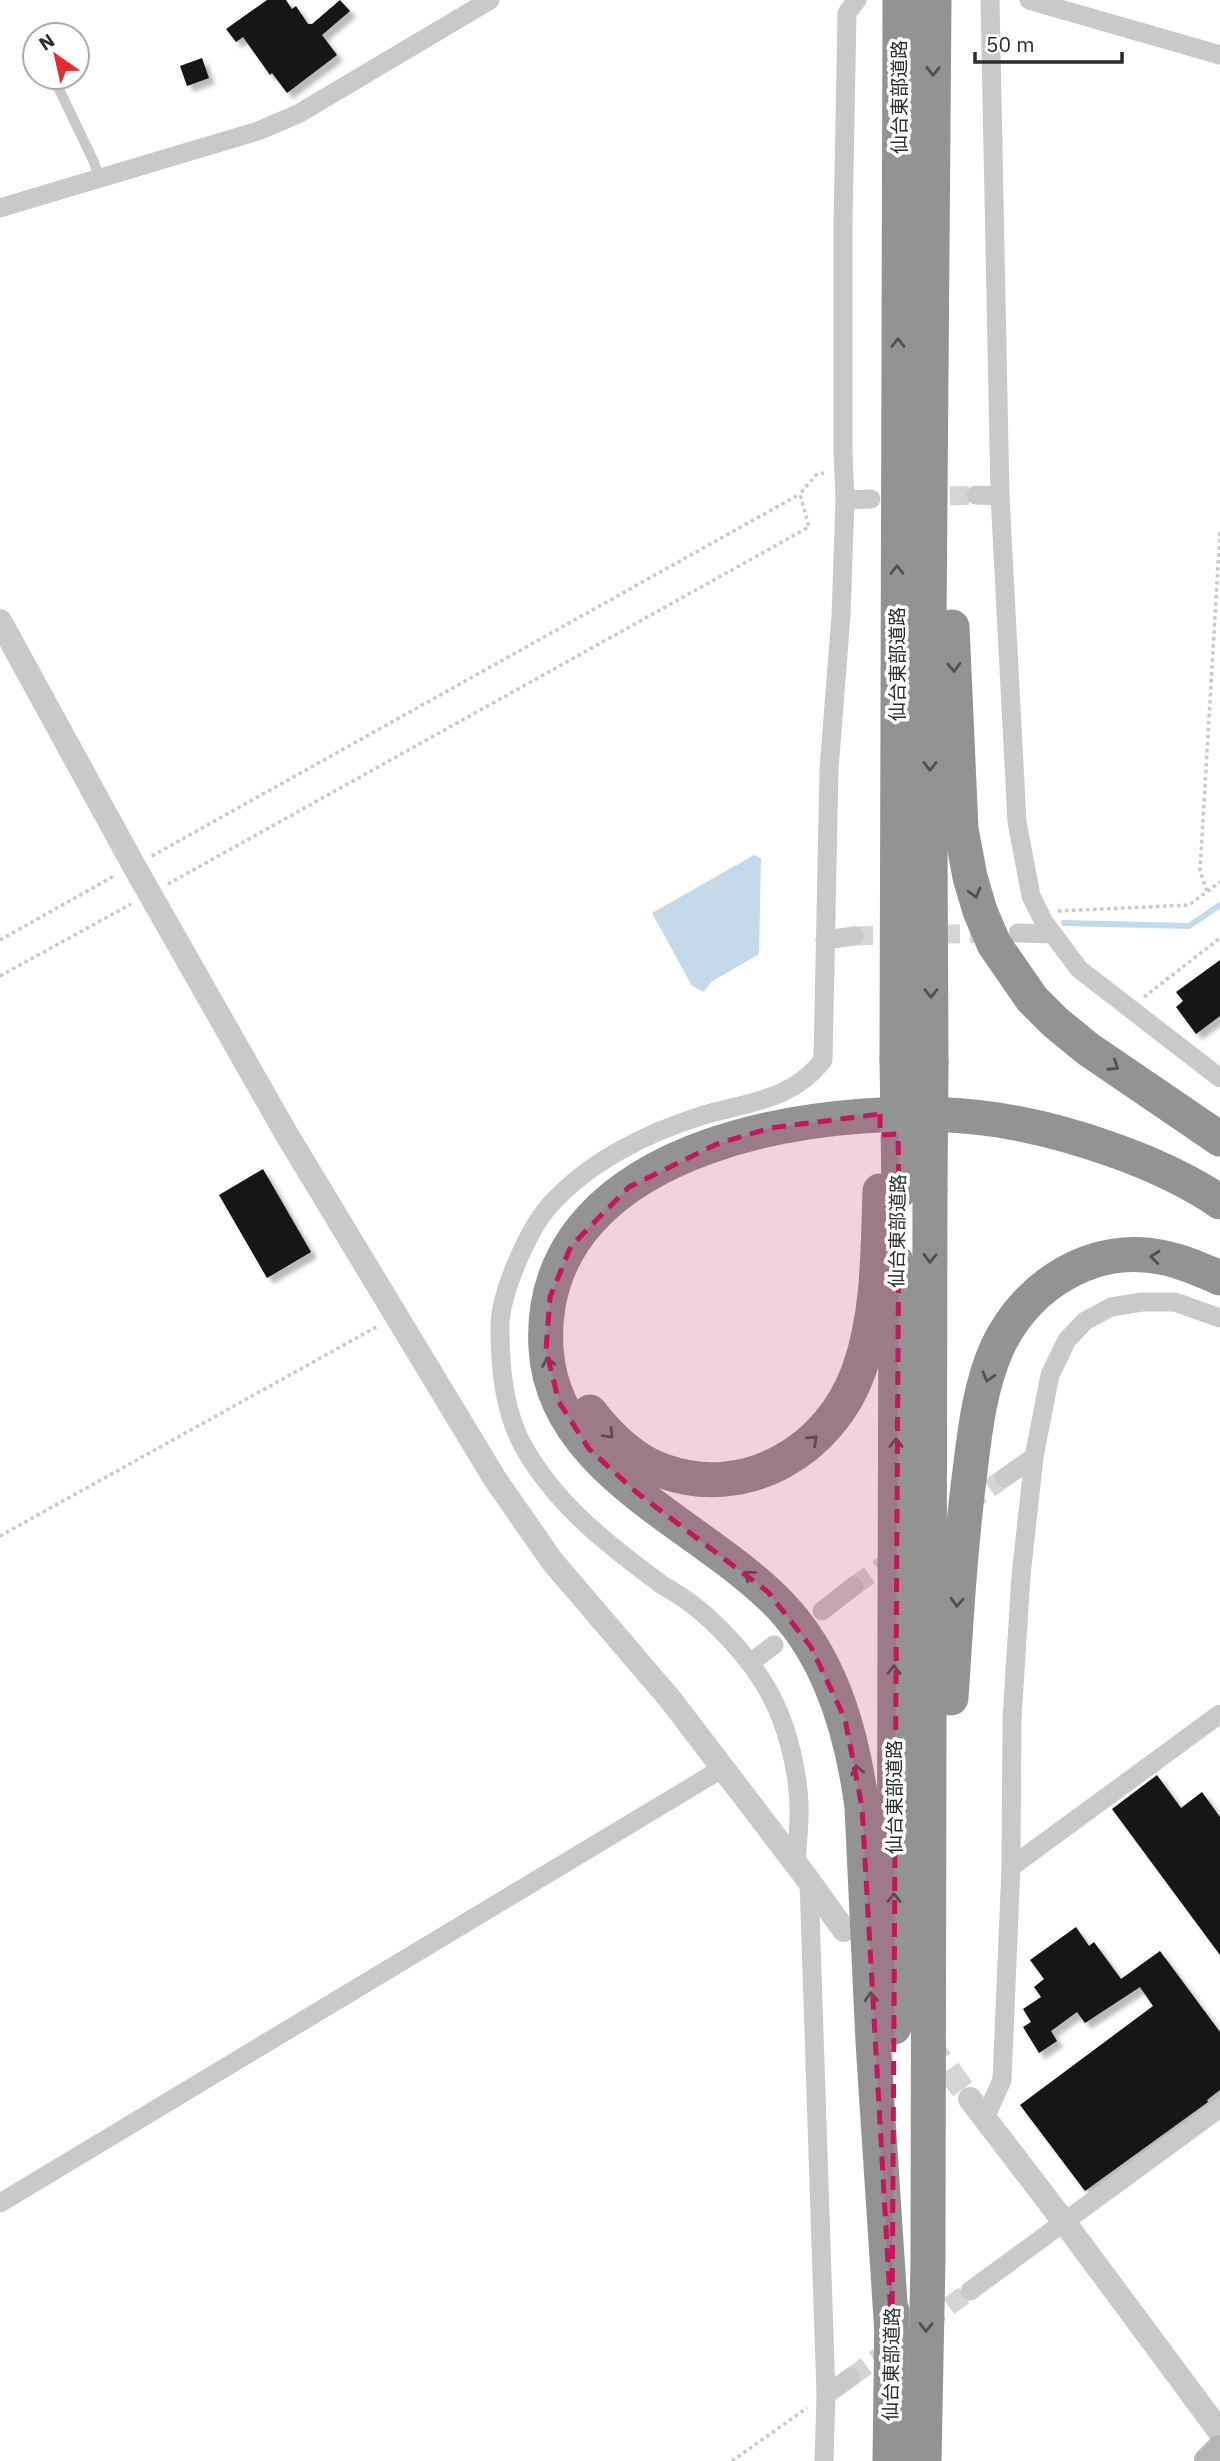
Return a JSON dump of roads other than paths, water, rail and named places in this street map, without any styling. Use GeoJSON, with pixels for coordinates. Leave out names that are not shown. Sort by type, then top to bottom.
{"type":"FeatureCollection","features":[{"type":"Feature","properties":{"kind":"highway","name":"仙台東部道路"},"geometry":{"type":"LineString","coordinates":[[900,1],[897,663],[888,1060],[903,1191],[928,2259],[924,2461]]}},
{"type":"Feature","properties":{"kind":"highway","name":"仙台東部道路"},"geometry":{"type":"LineString","coordinates":[[890,2461],[896,1273],[903,1191],[931,1062],[929,623],[934,2]]}},
{"type":"Feature","properties":{"kind":"highway"},"geometry":{"type":"LineString","coordinates":[[931,281],[961,829],[980,911],[1000,953],[1032,999],[1055,1022],[1088,1049],[1220,1139]]}},
{"type":"Feature","properties":{"kind":"highway"},"geometry":{"type":"LineString","coordinates":[[892,2334],[862,1807],[845,1718],[828,1678],[791,1616],[743,1570],[617,1476],[589,1449],[573,1427],[559,1402],[548,1362],[546,1326],[557,1272],[571,1246],[606,1204],[664,1166],[717,1144],[770,1129],[864,1115],[912,1113],[1000,1120],[1046,1130],[1104,1148],[1177,1178],[1220,1202]]}},
{"type":"Feature","properties":{"kind":"highway"},"geometry":{"type":"LineString","coordinates":[[903,1191],[877,1274],[866,1346],[859,1371],[835,1417],[816,1438],[794,1456],[741,1477],[687,1478],[662,1471],[640,1460],[605,1431],[578,1388],[571,1363],[567,1336],[569,1308],[577,1281],[608,1231],[632,1210],[685,1178],[719,1165],[797,1144],[863,1136],[913,1134],[992,1140],[1077,1160],[1157,1191],[1220,1226]]}},
{"type":"Feature","properties":{"kind":"highway"},"geometry":{"type":"LineString","coordinates":[[928,2259],[939,2037],[950,1706],[959,1567],[976,1427],[987,1376],[997,1348],[1030,1297],[1052,1280],[1078,1266],[1104,1258],[1133,1255],[1163,1257],[1220,1278]]}},
{"type":"Feature","properties":{"kind":"main road"},"geometry":{"type":"LineString","coordinates":[[1208,2461],[1220,2449]]}},
{"type":"Feature","properties":{"kind":"street"},"geometry":{"type":"LineString","coordinates":[[824,2461],[826,2395],[799,1805],[795,1770],[784,1730],[767,1688],[750,1663],[690,1603],[627,1559],[563,1503],[522,1443],[507,1401],[501,1365],[500,1327],[505,1291],[517,1260],[549,1206],[571,1185],[625,1148],[649,1137],[699,1117],[774,1097],[795,1087],[811,1076],[823,1060],[829,769],[841,616],[845,500],[843,225],[847,12],[857,0]]}},
{"type":"Feature","properties":{"kind":"street"},"geometry":{"type":"LineString","coordinates":[[990,0],[1000,496],[1017,822],[1031,896],[1053,934],[1079,969],[1220,1078]]}},
{"type":"Feature","properties":{"kind":"street"},"geometry":{"type":"LineString","coordinates":[[1029,0],[1220,55]]}},
{"type":"Feature","properties":{"kind":"street"},"geometry":{"type":"LineString","coordinates":[[0,208],[96,170],[258,131],[298,114],[486,1]]}},
{"type":"Feature","properties":{"kind":"street"},"geometry":{"type":"LineString","coordinates":[[976,495],[1000,496]]}},
{"type":"Feature","properties":{"kind":"street"},"geometry":{"type":"LineString","coordinates":[[845,500],[872,499]]}},
{"type":"Feature","properties":{"kind":"street"},"geometry":{"type":"LineString","coordinates":[[0,621],[134,866],[287,1135],[495,1479],[552,1561],[670,1699],[844,1930]]}},
{"type":"Feature","properties":{"kind":"street"},"geometry":{"type":"LineString","coordinates":[[1018,933],[1053,934]]}},
{"type":"Feature","properties":{"kind":"street"},"geometry":{"type":"LineString","coordinates":[[825,940],[854,936]]}},
{"type":"Feature","properties":{"kind":"street"},"geometry":{"type":"LineString","coordinates":[[1220,1318],[1175,1302],[1111,1307],[1085,1321],[1067,1340],[1050,1375],[1034,1457],[1021,1576],[1012,1719],[1011,1867],[1002,2080],[977,2108],[1220,2432]]}},
{"type":"Feature","properties":{"kind":"street"},"geometry":{"type":"LineString","coordinates":[[1004,1478],[1034,1457]]}},
{"type":"Feature","properties":{"kind":"street"},"geometry":{"type":"LineString","coordinates":[[822,1611],[855,1586]]}},
{"type":"Feature","properties":{"kind":"street"},"geometry":{"type":"LineString","coordinates":[[750,1663],[774,1645]]}},
{"type":"Feature","properties":{"kind":"street"},"geometry":{"type":"LineString","coordinates":[[1011,1867],[1220,1714]]}},
{"type":"Feature","properties":{"kind":"street"},"geometry":{"type":"LineString","coordinates":[[0,2203],[723,1768]]}},
{"type":"Feature","properties":{"kind":"street"},"geometry":{"type":"LineString","coordinates":[[970,2291],[1220,2108]]}},
{"type":"Feature","properties":{"kind":"street"},"geometry":{"type":"LineString","coordinates":[[826,2395],[851,2377]]}},
{"type":"Feature","properties":{"kind":"lane"},"geometry":{"type":"LineString","coordinates":[[60,91],[96,170]]}},
{"type":"Feature","properties":{"kind":"water"},"geometry":{"type":"Polygon","coordinates":[[[754,855],[761,858],[759,954],[711,982],[704,992],[692,986],[652,913],[754,855]]]}},
{"type":"Feature","properties":{"kind":"waterway"},"geometry":{"type":"LineString","coordinates":[[1064,923],[1189,926],[1220,905]]}},
{"type":"Feature","properties":{"kind":"tunnel"},"geometry":{"type":"LineString","coordinates":[[921,497],[976,495]]}},
{"type":"Feature","properties":{"kind":"tunnel"},"geometry":{"type":"LineString","coordinates":[[854,936],[997,933]]}},
{"type":"Feature","properties":{"kind":"tunnel"},"geometry":{"type":"LineString","coordinates":[[966,1505],[1004,1478]]}},
{"type":"Feature","properties":{"kind":"tunnel"},"geometry":{"type":"LineString","coordinates":[[854,1586],[899,1554]]}},
{"type":"Feature","properties":{"kind":"tunnel"},"geometry":{"type":"LineString","coordinates":[[927,2041],[970,2099]]}},
{"type":"Feature","properties":{"kind":"tunnel"},"geometry":{"type":"LineString","coordinates":[[925,2323],[970,2291]]}},
{"type":"Feature","properties":{"kind":"tunnel"},"geometry":{"type":"LineString","coordinates":[[851,2377],[895,2345]]}}]}
